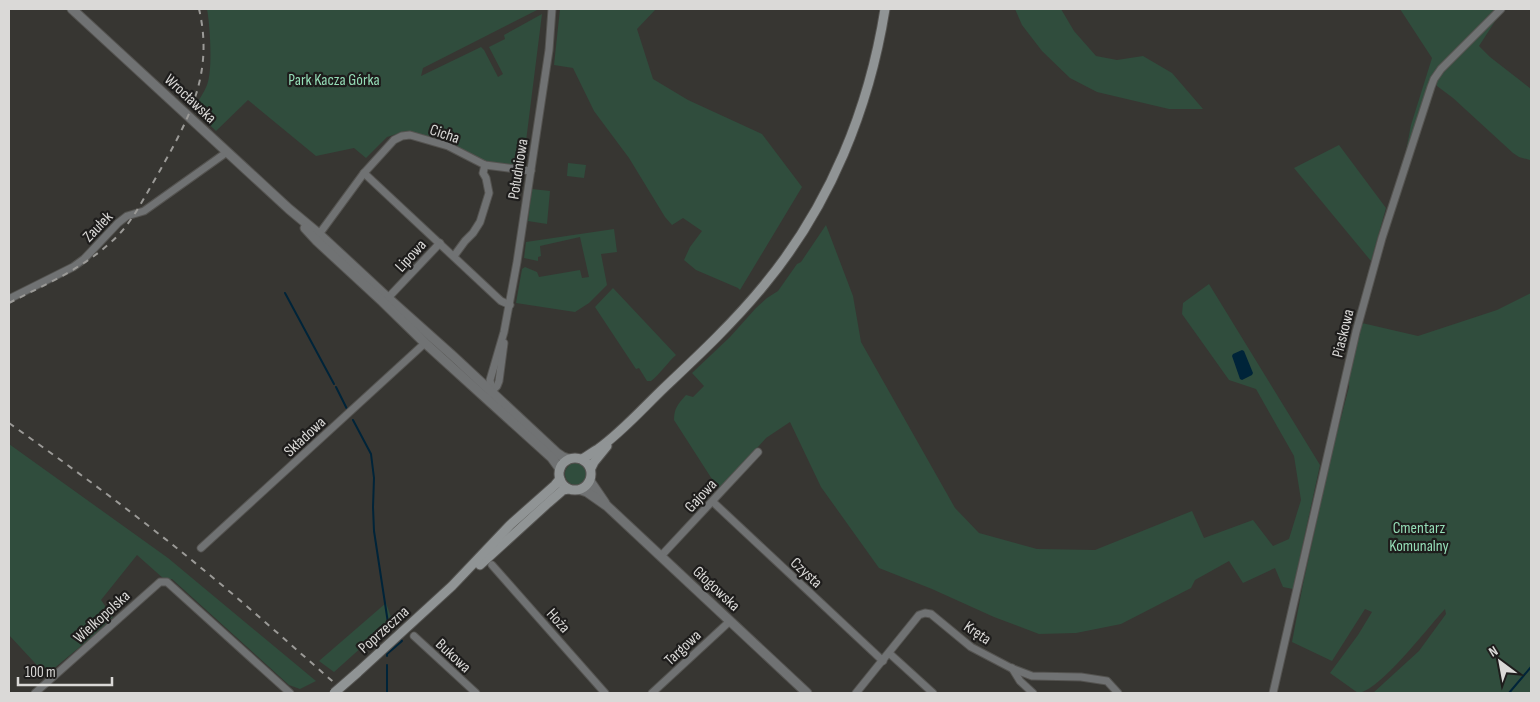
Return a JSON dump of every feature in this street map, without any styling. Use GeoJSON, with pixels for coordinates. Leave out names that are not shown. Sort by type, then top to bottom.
{"type":"FeatureCollection","features":[{"type":"Feature","properties":{"kind":"main road"},"geometry":{"type":"LineString","coordinates":[[582,459],[611,439],[718,336],[766,283],[798,240],[839,167],[851,137],[874,68],[885,9]]}},
{"type":"Feature","properties":{"kind":"main road"},"geometry":{"type":"LineString","coordinates":[[591,468],[611,439]]}},
{"type":"Feature","properties":{"kind":"main road"},"geometry":{"type":"LineString","coordinates":[[569,459],[582,459],[591,468],[592,477],[588,485],[581,490],[568,489],[560,479],[562,464],[569,459]]}},
{"type":"Feature","properties":{"kind":"main road","name":"Poprzeczna"},"geometry":{"type":"LineString","coordinates":[[334,693],[452,586],[510,525],[560,479]]}},
{"type":"Feature","properties":{"kind":"main road","name":"Poprzeczna"},"geometry":{"type":"LineString","coordinates":[[452,586],[477,568],[563,490],[568,489]]}},
{"type":"Feature","properties":{"kind":"street","name":"Wrocławska"},"geometry":{"type":"LineString","coordinates":[[72,9],[289,209],[385,300],[425,343],[489,394]]}},
{"type":"Feature","properties":{"kind":"street","name":"Południowa"},"geometry":{"type":"LineString","coordinates":[[489,394],[490,377],[510,305],[549,50],[552,9]]}},
{"type":"Feature","properties":{"kind":"street","name":"Piaskowa"},"geometry":{"type":"LineString","coordinates":[[1273,693],[1356,332],[1382,238],[1431,87],[1441,69],[1501,9]]}},
{"type":"Feature","properties":{"kind":"street","name":"Cicha"},"geometry":{"type":"LineString","coordinates":[[317,237],[364,173],[394,140],[402,136],[410,135],[448,146],[485,165],[531,171]]}},
{"type":"Feature","properties":{"kind":"street","name":"Zaułek"},"geometry":{"type":"LineString","coordinates":[[9,299],[73,267],[84,259],[118,222],[127,216],[144,211],[227,152]]}},
{"type":"Feature","properties":{"kind":"street"},"geometry":{"type":"LineString","coordinates":[[454,256],[480,222],[489,193],[489,187],[483,173],[485,165]]}},
{"type":"Feature","properties":{"kind":"street"},"geometry":{"type":"LineString","coordinates":[[364,173],[440,243]]}},
{"type":"Feature","properties":{"kind":"street","name":"Lipowa"},"geometry":{"type":"LineString","coordinates":[[385,300],[440,243],[501,301],[510,305]]}},
{"type":"Feature","properties":{"kind":"street","name":"Wrocławska"},"geometry":{"type":"LineString","coordinates":[[385,300],[444,348],[478,380],[489,394]]}},
{"type":"Feature","properties":{"kind":"street"},"geometry":{"type":"LineString","coordinates":[[426,332],[427,340],[425,343],[444,348]]}},
{"type":"Feature","properties":{"kind":"street","name":"Południowa"},"geometry":{"type":"LineString","coordinates":[[489,394],[499,381],[504,332]]}},
{"type":"Feature","properties":{"kind":"street","name":"Składowa"},"geometry":{"type":"LineString","coordinates":[[201,548],[425,343]]}},
{"type":"Feature","properties":{"kind":"street"},"geometry":{"type":"LineString","coordinates":[[478,380],[490,377]]}},
{"type":"Feature","properties":{"kind":"street"},"geometry":{"type":"LineString","coordinates":[[489,394],[557,453],[569,459]]}},
{"type":"Feature","properties":{"kind":"street"},"geometry":{"type":"LineString","coordinates":[[489,394],[552,458],[560,469]]}},
{"type":"Feature","properties":{"kind":"street","name":"Gajowa"},"geometry":{"type":"LineString","coordinates":[[661,556],[758,452]]}},
{"type":"Feature","properties":{"kind":"street","name":"Głogowska"},"geometry":{"type":"LineString","coordinates":[[590,481],[607,506]]}},
{"type":"Feature","properties":{"kind":"street","name":"Głogowska"},"geometry":{"type":"LineString","coordinates":[[581,490],[607,506],[730,621],[801,691]]}},
{"type":"Feature","properties":{"kind":"street","name":"Czysta"},"geometry":{"type":"LineString","coordinates":[[713,502],[883,661]]}},
{"type":"Feature","properties":{"kind":"street","name":"Hoża"},"geometry":{"type":"LineString","coordinates":[[492,565],[605,693]]}},
{"type":"Feature","properties":{"kind":"street","name":"Wielkopolska"},"geometry":{"type":"LineString","coordinates":[[35,693],[160,582],[167,582],[290,693]]}},
{"type":"Feature","properties":{"kind":"street","name":"Kręta"},"geometry":{"type":"LineString","coordinates":[[856,693],[918,615],[925,612],[931,614],[972,647],[1011,668],[1032,676],[1081,677],[1107,681],[1118,693]]}},
{"type":"Feature","properties":{"kind":"street","name":"Targowa"},"geometry":{"type":"LineString","coordinates":[[652,693],[730,621]]}},
{"type":"Feature","properties":{"kind":"street","name":"Bukowa"},"geometry":{"type":"LineString","coordinates":[[414,636],[476,693]]}},
{"type":"Feature","properties":{"kind":"street"},"geometry":{"type":"LineString","coordinates":[[889,653],[933,693]]}},
{"type":"Feature","properties":{"kind":"street"},"geometry":{"type":"LineString","coordinates":[[1011,668],[1020,681],[1033,693]]}},
{"type":"Feature","properties":{"kind":"green space","name":"Park Kacza Górka"},"geometry":{"type":"Polygon","coordinates":[[[207,9],[539,9],[423,68],[421,76],[481,47],[498,77],[503,74],[489,47],[505,39],[504,35],[542,14],[523,165],[479,162],[450,143],[403,132],[387,137],[366,158],[354,148],[316,156],[248,100],[216,131],[193,109],[204,91],[209,78],[210,47],[207,9]]]}},
{"type":"Feature","properties":{"kind":"green space"},"geometry":{"type":"Polygon","coordinates":[[[560,9],[774,9],[655,10],[637,29],[653,79],[688,100],[762,134],[802,187],[740,290],[696,270],[684,260],[690,247],[702,231],[683,218],[672,225],[665,217],[629,158],[594,111],[573,68],[554,65],[560,9]]]}},
{"type":"Feature","properties":{"kind":"green space"},"geometry":{"type":"Polygon","coordinates":[[[1015,9],[1061,9],[1074,31],[1096,56],[1117,60],[1143,56],[1172,73],[1203,109],[1169,109],[1097,92],[1070,78],[1042,51],[1022,25],[1015,9]]]}},
{"type":"Feature","properties":{"kind":"green space"},"geometry":{"type":"Polygon","coordinates":[[[1400,9],[1495,9],[1437,69],[1430,83],[1405,156],[1411,125],[1432,58],[1400,9]]]}},
{"type":"Feature","properties":{"kind":"green space"},"geometry":{"type":"Polygon","coordinates":[[[1501,12],[1479,46],[1531,89],[1531,160],[1519,157],[1513,153],[1453,98],[1437,86],[1437,79],[1501,12]]]}},
{"type":"Feature","properties":{"kind":"green space"},"geometry":{"type":"Polygon","coordinates":[[[1339,145],[1386,208],[1371,261],[1294,168],[1339,145]]]}},
{"type":"Feature","properties":{"kind":"green space"},"geometry":{"type":"Polygon","coordinates":[[[568,163],[586,165],[584,178],[567,176],[568,163]]]}},
{"type":"Feature","properties":{"kind":"green space"},"geometry":{"type":"Polygon","coordinates":[[[532,189],[550,191],[547,224],[528,221],[532,189]]]}},
{"type":"Feature","properties":{"kind":"green space"},"geometry":{"type":"Polygon","coordinates":[[[826,225],[853,296],[861,342],[955,508],[979,533],[1037,549],[1095,550],[1192,511],[1204,538],[1253,520],[1273,546],[1289,539],[1301,500],[1294,456],[1256,389],[1229,380],[1182,314],[1183,303],[1209,284],[1320,465],[1293,589],[1283,587],[1275,568],[1243,583],[1229,561],[1195,580],[1191,588],[1121,624],[1076,633],[1039,634],[879,568],[821,487],[790,422],[766,438],[719,490],[674,420],[676,409],[686,395],[693,397],[704,386],[692,373],[730,337],[756,308],[778,291],[797,264],[801,262],[826,225]]]}},
{"type":"Feature","properties":{"kind":"green space"},"geometry":{"type":"Polygon","coordinates":[[[614,229],[617,252],[601,254],[607,285],[589,303],[575,312],[516,303],[522,269],[525,267],[537,272],[539,277],[580,270],[582,278],[589,277],[580,237],[540,246],[541,256],[538,257],[538,261],[524,258],[526,242],[614,229]]]}},
{"type":"Feature","properties":{"kind":"green space"},"geometry":{"type":"Polygon","coordinates":[[[613,288],[676,355],[651,381],[647,381],[639,368],[636,369],[595,307],[613,288]]]}},
{"type":"Feature","properties":{"kind":"green space","name":"Cmentarz Komunalny"},"geometry":{"type":"Polygon","coordinates":[[[1531,293],[1531,693],[1373,693],[1419,651],[1446,614],[1445,609],[1391,670],[1367,690],[1358,693],[1330,673],[1358,635],[1372,612],[1365,609],[1332,661],[1292,642],[1303,584],[1362,323],[1418,336],[1497,310],[1531,293]]]}},
{"type":"Feature","properties":{"kind":"green space"},"geometry":{"type":"Polygon","coordinates":[[[9,444],[168,558],[316,681],[300,689],[289,685],[172,579],[164,579],[137,555],[101,600],[113,617],[46,675],[9,635],[9,444]]]}},
{"type":"Feature","properties":{"kind":"green space"},"geometry":{"type":"Polygon","coordinates":[[[576,463],[586,470],[587,474],[580,484],[576,485],[566,478],[565,474],[572,464],[576,463]]]}},
{"type":"Feature","properties":{"kind":"green space"},"geometry":{"type":"Polygon","coordinates":[[[386,603],[392,620],[334,672],[319,661],[386,603]]]}},
{"type":"Feature","properties":{"kind":"water"},"geometry":{"type":"Polygon","coordinates":[[[1242,350],[1253,373],[1242,380],[1232,356],[1242,350]]]}},
{"type":"Feature","properties":{"kind":"waterway"},"geometry":{"type":"LineString","coordinates":[[285,293],[334,384]]}},
{"type":"Feature","properties":{"kind":"waterway"},"geometry":{"type":"LineString","coordinates":[[336,387],[348,411]]}},
{"type":"Feature","properties":{"kind":"waterway"},"geometry":{"type":"LineString","coordinates":[[353,420],[371,454],[374,478],[374,531],[388,623]]}},
{"type":"Feature","properties":{"kind":"waterway"},"geometry":{"type":"LineString","coordinates":[[387,656],[401,640]]}},
{"type":"Feature","properties":{"kind":"waterway"},"geometry":{"type":"LineString","coordinates":[[387,665],[387,693]]}},
{"type":"Feature","properties":{"kind":"waterway"},"geometry":{"type":"LineString","coordinates":[[1509,693],[1531,667]]}},
{"type":"Feature","properties":{"kind":"railway"},"geometry":{"type":"LineString","coordinates":[[9,303],[61,276],[98,253],[117,236],[135,214],[177,140],[194,99],[203,57],[203,34],[199,9]]}},
{"type":"Feature","properties":{"kind":"railway"},"geometry":{"type":"LineString","coordinates":[[9,423],[61,460],[186,556],[346,693]]}}]}
